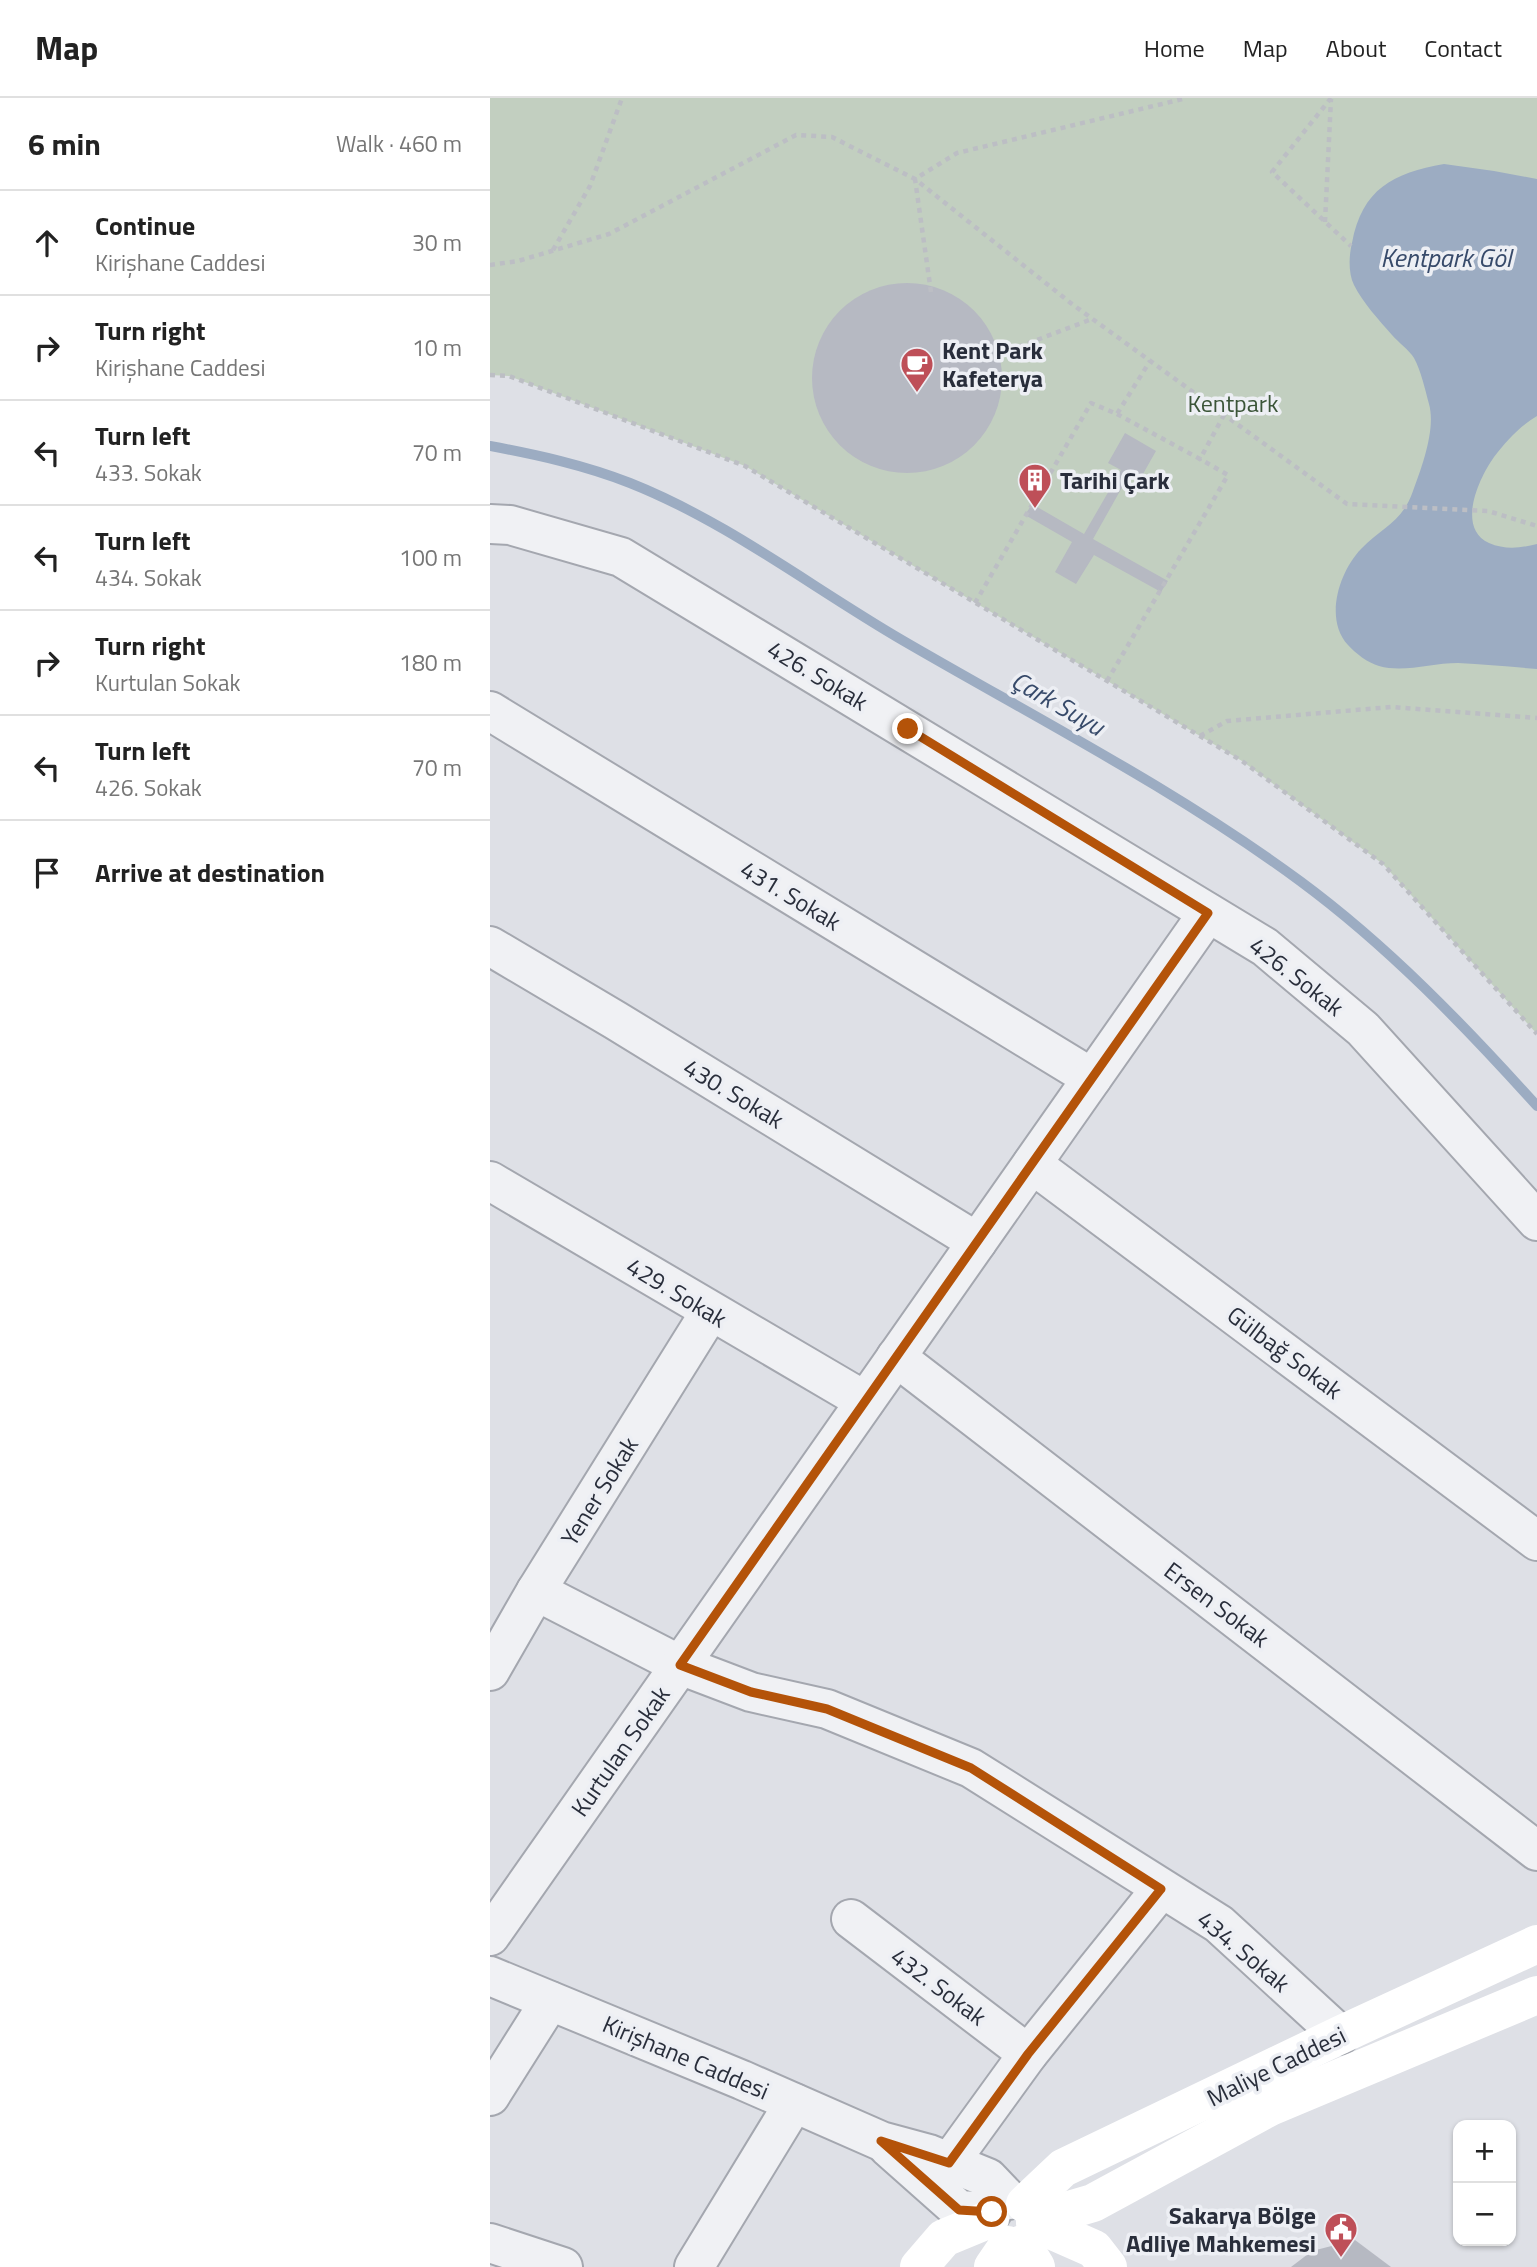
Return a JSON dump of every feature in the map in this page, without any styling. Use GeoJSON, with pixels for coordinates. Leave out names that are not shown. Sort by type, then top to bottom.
{"type":"FeatureCollection","features":[{"type":"Feature","properties":{"kind":"main road","name":"Maliye Caddesi"},"geometry":{"type":"LineString","coordinates":[[1014,2230],[1063,2168],[1537,1944]]}},
{"type":"Feature","properties":{"kind":"main road","name":"Maliye Caddesi"},"geometry":{"type":"LineString","coordinates":[[1014,2230],[1093,2203],[1270,2108],[1537,1995]]}},
{"type":"Feature","properties":{"kind":"main road"},"geometry":{"type":"LineString","coordinates":[[919,2267],[944,2238],[1014,2230]]}},
{"type":"Feature","properties":{"kind":"main road","name":"Kirişhane Caddesi"},"geometry":{"type":"LineString","coordinates":[[1014,2230],[1094,2249],[1108,2267]]}},
{"type":"Feature","properties":{"kind":"street","name":"426. Sokak"},"geometry":{"type":"LineString","coordinates":[[490,524],[510,525],[621,557],[1265,947],[1363,1029],[1537,1222]]}},
{"type":"Feature","properties":{"kind":"street","name":"431. Sokak"},"geometry":{"type":"LineString","coordinates":[[490,712],[1092,1078]]}},
{"type":"Feature","properties":{"kind":"street","name":"Kurtulan Sokak"},"geometry":{"type":"LineString","coordinates":[[490,1936],[1208,913]]}},
{"type":"Feature","properties":{"kind":"street","name":"430. Sokak"},"geometry":{"type":"LineString","coordinates":[[490,946],[978,1242]]}},
{"type":"Feature","properties":{"kind":"street","name":"Gülbağ Sokak"},"geometry":{"type":"LineString","coordinates":[[1032,1164],[1537,1541]]}},
{"type":"Feature","properties":{"kind":"street","name":"429. Sokak"},"geometry":{"type":"LineString","coordinates":[[490,1181],[865,1401]]}},
{"type":"Feature","properties":{"kind":"street","name":"Yener Sokak"},"geometry":{"type":"LineString","coordinates":[[490,1671],[536,1591],[710,1312]]}},
{"type":"Feature","properties":{"kind":"street","name":"Ersen Sokak"},"geometry":{"type":"LineString","coordinates":[[896,1357],[1537,1851]]}},
{"type":"Feature","properties":{"kind":"street","name":"434. Sokak"},"geometry":{"type":"LineString","coordinates":[[536,1591],[680,1665],[751,1692],[827,1709],[971,1768],[1219,1924],[1340,2035]]}},
{"type":"Feature","properties":{"kind":"street"},"geometry":{"type":"LineString","coordinates":[[949,2163],[1028,2054],[1161,1889]]}},
{"type":"Feature","properties":{"kind":"street","name":"432. Sokak"},"geometry":{"type":"LineString","coordinates":[[851,1919],[1028,2054]]}},
{"type":"Feature","properties":{"kind":"street","name":"Kirişhane Caddesi"},"geometry":{"type":"LineString","coordinates":[[490,1976],[794,2102],[881,2141],[988,2178],[1014,2230]]}},
{"type":"Feature","properties":{"kind":"street"},"geometry":{"type":"LineString","coordinates":[[490,2096],[550,2001]]}},
{"type":"Feature","properties":{"kind":"street"},"geometry":{"type":"LineString","coordinates":[[694,2267],[794,2102]]}},
{"type":"Feature","properties":{"kind":"street","name":"Kirişhane Caddesi"},"geometry":{"type":"LineString","coordinates":[[881,2141],[959,2210],[1014,2230]]}},
{"type":"Feature","properties":{"kind":"street"},"geometry":{"type":"LineString","coordinates":[[490,2243],[563,2267]]}},
{"type":"Feature","properties":{"kind":"path"},"geometry":{"type":"LineString","coordinates":[[552,251],[590,186],[622,98]]}},
{"type":"Feature","properties":{"kind":"path"},"geometry":{"type":"LineString","coordinates":[[915,179],[957,153],[1187,98]]}},
{"type":"Feature","properties":{"kind":"path"},"geometry":{"type":"LineString","coordinates":[[1331,98],[1272,172],[1351,246]]}},
{"type":"Feature","properties":{"kind":"path"},"geometry":{"type":"LineString","coordinates":[[1325,222],[1331,98]]}},
{"type":"Feature","properties":{"kind":"path"},"geometry":{"type":"LineString","coordinates":[[490,265],[518,261],[609,234],[796,135],[832,137],[915,179],[1092,319],[1346,504],[1488,511],[1537,526]]}},
{"type":"Feature","properties":{"kind":"path"},"geometry":{"type":"LineString","coordinates":[[915,179],[931,292]]}},
{"type":"Feature","properties":{"kind":"path"},"geometry":{"type":"LineString","coordinates":[[1000,354],[1092,319]]}},
{"type":"Feature","properties":{"kind":"path"},"geometry":{"type":"LineString","coordinates":[[1117,414],[1150,361]]}},
{"type":"Feature","properties":{"kind":"path"},"geometry":{"type":"LineString","coordinates":[[490,375],[509,376],[745,466],[1242,761],[1382,864],[1537,1034]]}},
{"type":"Feature","properties":{"kind":"path"},"geometry":{"type":"LineString","coordinates":[[975,603],[1091,402],[1228,475],[1107,681]]}},
{"type":"Feature","properties":{"kind":"path"},"geometry":{"type":"LineString","coordinates":[[1200,459],[1224,415]]}},
{"type":"Feature","properties":{"kind":"path"},"geometry":{"type":"LineString","coordinates":[[1200,736],[1227,721],[1391,707],[1537,718]]}},
{"type":"Feature","properties":{"kind":"green space","name":"Kentpark"},"geometry":{"type":"Polygon","coordinates":[[[490,98],[1537,98],[1537,1034],[1383,864],[1242,761],[745,466],[509,376],[490,375],[490,98]]]}},
{"type":"Feature","properties":{"kind":"water","name":"Kentpark Göl"},"geometry":{"type":"Polygon","coordinates":[[[1444,164],[1537,179],[1537,416],[1514,434],[1494,457],[1477,489],[1472,515],[1479,536],[1489,543],[1513,548],[1537,544],[1537,669],[1458,663],[1408,668],[1379,666],[1351,648],[1341,634],[1337,622],[1337,596],[1346,570],[1361,549],[1397,518],[1408,502],[1424,460],[1431,425],[1429,404],[1414,358],[1372,311],[1354,285],[1350,264],[1352,243],[1363,209],[1383,187],[1410,173],[1444,164]]]}},
{"type":"Feature","properties":{"kind":"building"},"geometry":{"type":"Polygon","coordinates":[[[907,283],[926,284],[944,290],[975,310],[995,341],[1001,359],[1001,397],[995,415],[975,446],[944,466],[926,472],[907,473],[888,472],[870,466],[839,446],[819,415],[813,397],[812,378],[813,359],[819,341],[839,310],[870,290],[888,284],[907,283]]]}},
{"type":"Feature","properties":{"kind":"building","name":"Tarihi Çark"},"geometry":{"type":"Polygon","coordinates":[[[1125,433],[1156,451],[1139,481],[1129,475],[1093,539],[1168,581],[1161,592],[1094,555],[1076,584],[1055,572],[1072,542],[1025,515],[1032,504],[1084,534],[1121,470],[1108,463],[1125,433]]]}},
{"type":"Feature","properties":{"kind":"building","name":"Sakarya Bölge Adliye Mahkemesi"},"geometry":{"type":"Polygon","coordinates":[[[1355,2240],[1391,2267],[1291,2267],[1312,2251],[1355,2240]]]}},
{"type":"Feature","properties":{"kind":"waterway","name":"Çark Suyu"},"geometry":{"type":"LineString","coordinates":[[490,446],[561,461],[613,477],[701,517],[769,556],[868,620],[1104,755],[1204,816],[1300,881],[1364,932],[1453,1016],[1537,1106]]}},
{"type":"Feature","properties":{"kind":"place","name":"Kent Park Kafeterya"},"geometry":{"type":"Point","coordinates":[917,394]}},
{"type":"Feature","properties":{"kind":"place","name":"Tarihi Çark"},"geometry":{"type":"Point","coordinates":[1035,510]}},
{"type":"Feature","properties":{"kind":"place","name":"Sakarya Bölge Adliye Mahkemesi"},"geometry":{"type":"Point","coordinates":[1341,2259]}},
{"type":"Feature","properties":{"kind":"route"},"geometry":{"type":"LineString","coordinates":[[908,729],[1208,913],[680,1665],[751,1692],[827,1709],[971,1768],[1161,1889],[1028,2054],[949,2163],[929,2154],[881,2141],[959,2210],[992,2212]]}}]}
